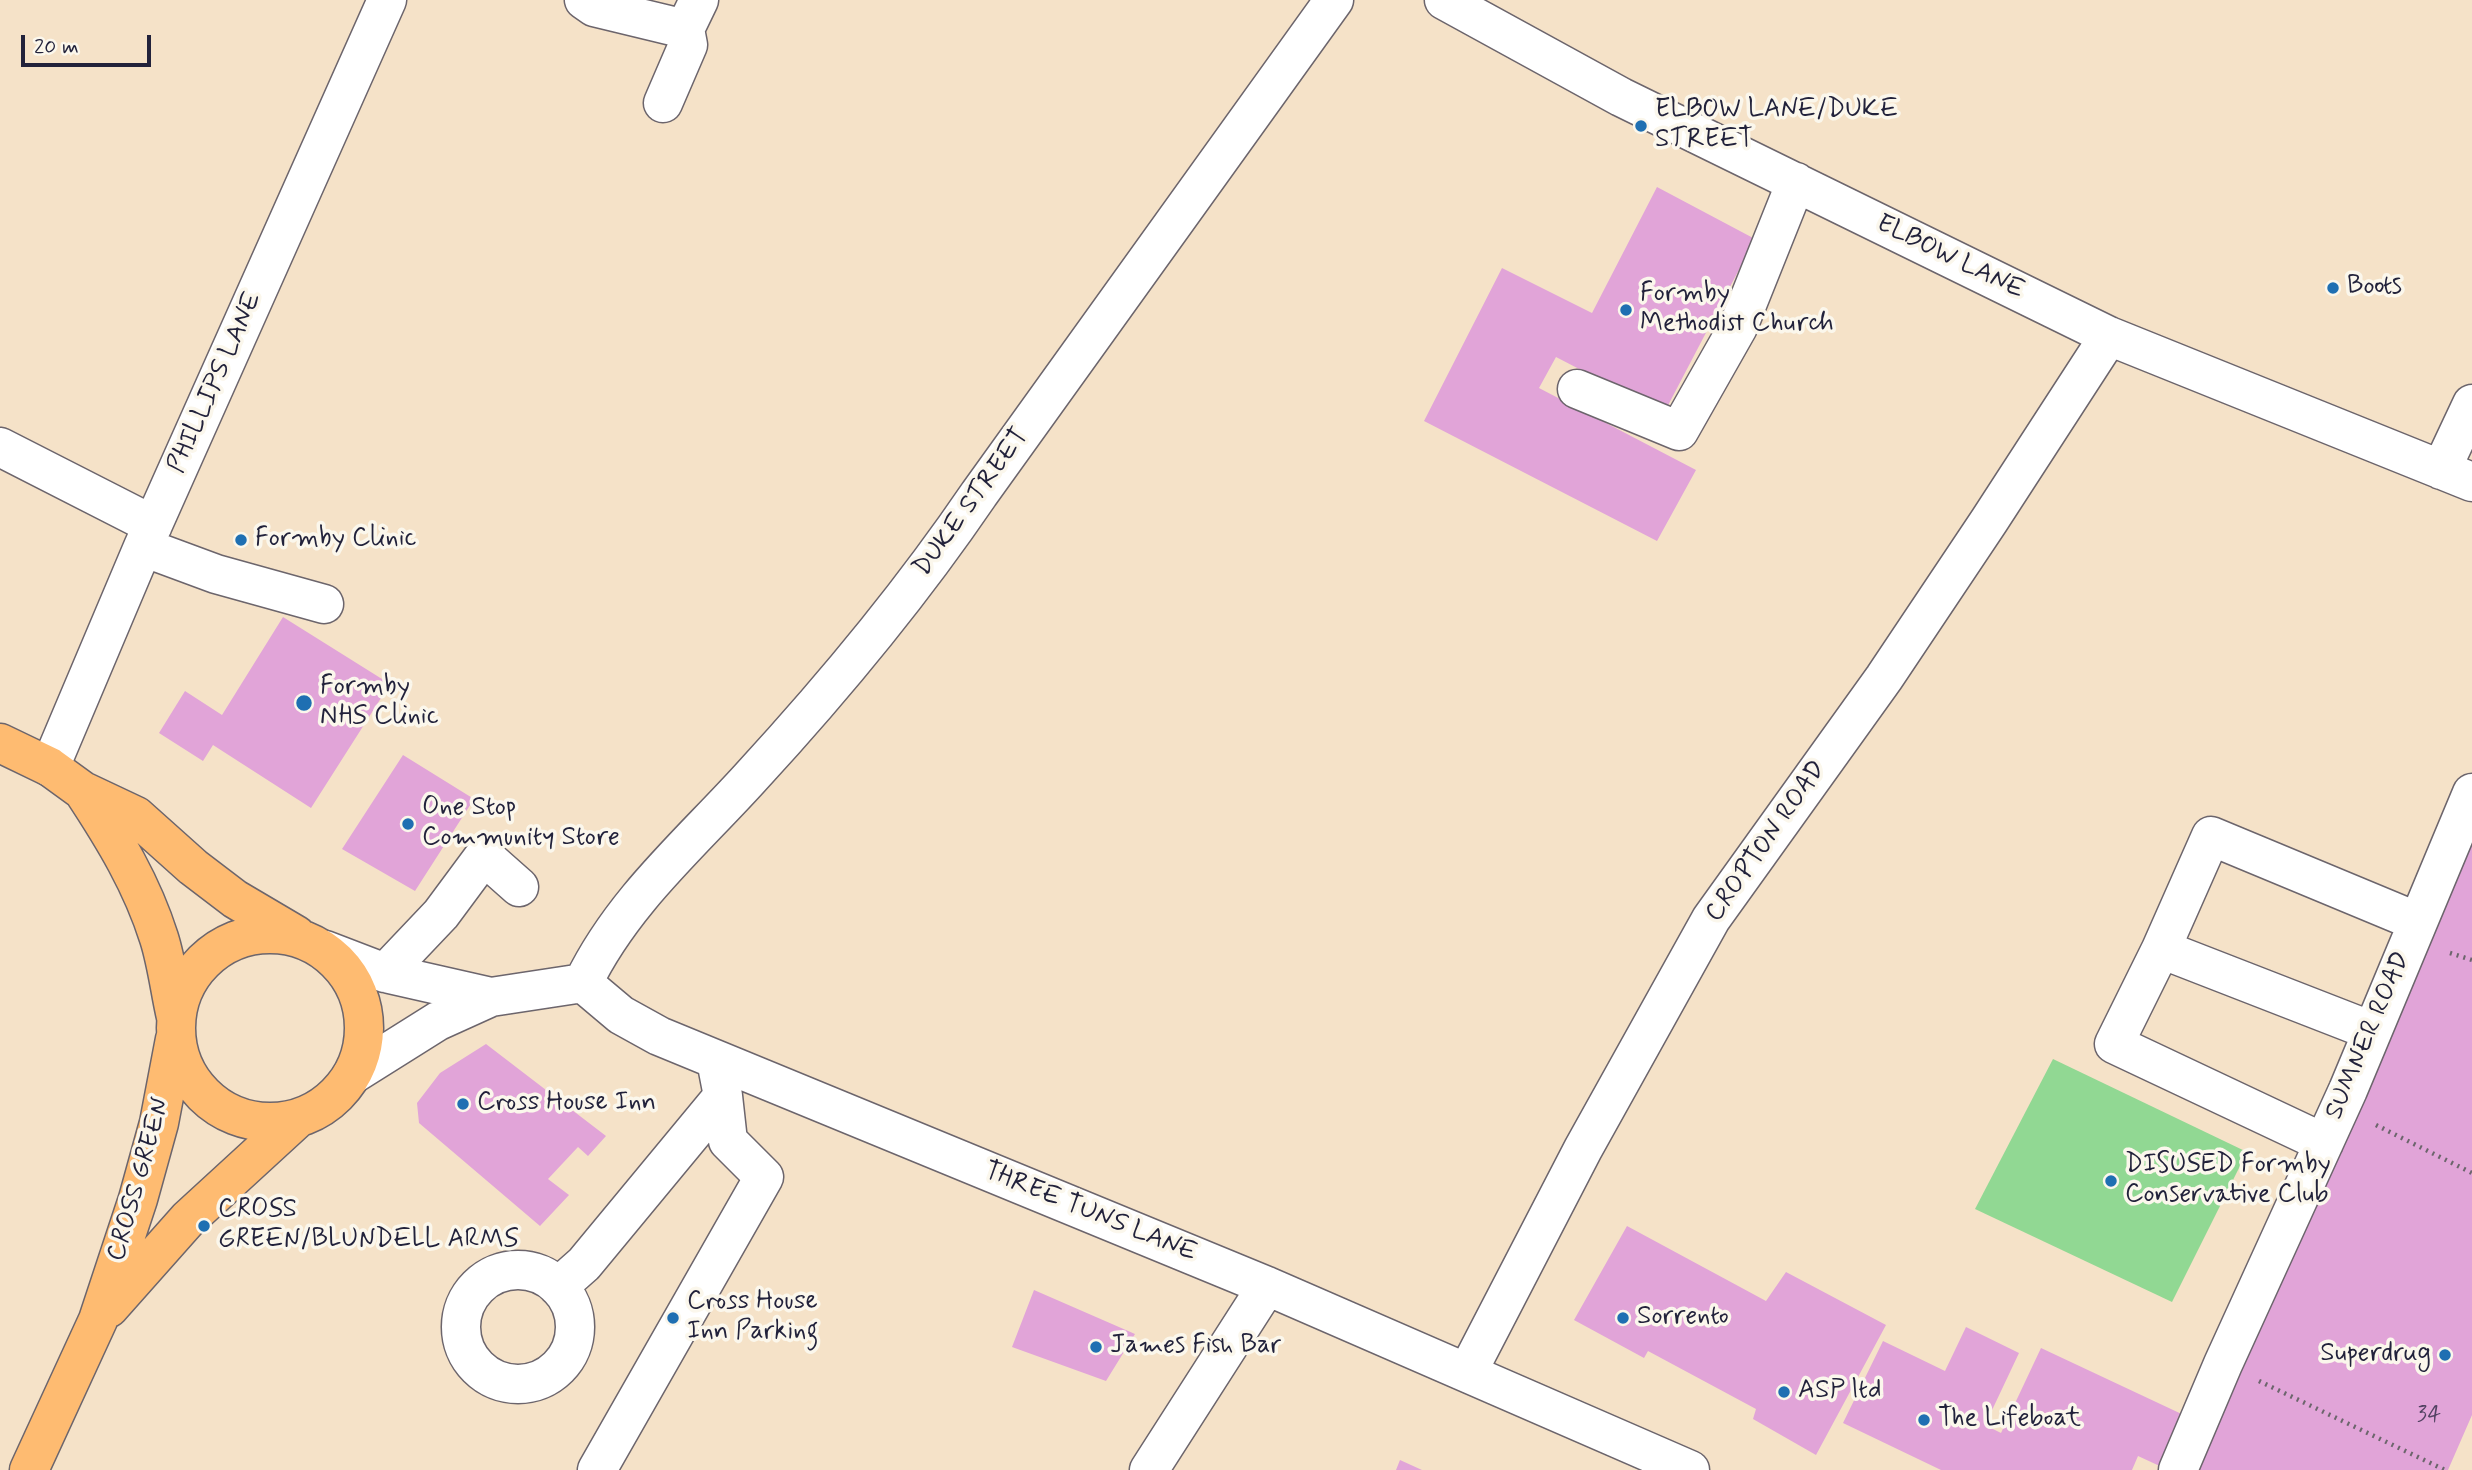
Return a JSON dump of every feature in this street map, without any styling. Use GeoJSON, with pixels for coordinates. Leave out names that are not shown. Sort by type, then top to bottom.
{"type":"FeatureCollection","features":[{"type":"Feature","properties":{"kind":"main road"},"geometry":{"type":"LineString","coordinates":[[0,743],[50,767],[83,791],[136,816],[235,900],[313,944],[345,970],[359,994],[364,1022],[362,1049],[352,1075],[337,1094],[319,1109],[298,1119],[270,1122],[242,1119],[218,1107],[197,1089],[183,1066],[160,940],[140,888],[118,845],[83,791]]}},
{"type":"Feature","properties":{"kind":"main road"},"geometry":{"type":"LineString","coordinates":[[176,1028],[183,990],[198,966],[219,948],[245,936],[273,933],[313,944]]}},
{"type":"Feature","properties":{"kind":"main road","name":"CROSS GREEN"},"geometry":{"type":"LineString","coordinates":[[29,1470],[98,1320],[142,1186],[159,1123],[176,1028]]}},
{"type":"Feature","properties":{"kind":"main road","name":"CROSS GREEN"},"geometry":{"type":"LineString","coordinates":[[98,1320],[188,1219],[298,1119]]}},
{"type":"Feature","properties":{"kind":"street","name":"PHILLIPS LANE"},"geometry":{"type":"LineString","coordinates":[[50,767],[148,536],[387,0]]}},
{"type":"Feature","properties":{"kind":"street"},"geometry":{"type":"LineString","coordinates":[[583,0],[594,7],[692,15],[688,45],[663,103]]}},
{"type":"Feature","properties":{"kind":"street","name":"DUKE STREET"},"geometry":{"type":"LineString","coordinates":[[583,983],[609,934],[645,889],[750,778],[830,687],[937,555],[1334,0]]}},
{"type":"Feature","properties":{"kind":"street","name":"ELBOW LANE"},"geometry":{"type":"LineString","coordinates":[[1444,0],[1621,97],[2109,336],[2456,476]]}},
{"type":"Feature","properties":{"kind":"street"},"geometry":{"type":"LineString","coordinates":[[1577,389],[1679,431],[1738,327],[1796,182]]}},
{"type":"Feature","properties":{"kind":"street","name":"CROPTON ROAD"},"geometry":{"type":"LineString","coordinates":[[1467,1373],[1583,1149],[1711,919],[1884,678],[2109,336]]}},
{"type":"Feature","properties":{"kind":"street"},"geometry":{"type":"LineString","coordinates":[[2456,476],[2472,404]]}},
{"type":"Feature","properties":{"kind":"street"},"geometry":{"type":"LineString","coordinates":[[0,447],[216,574],[324,604]]}},
{"type":"Feature","properties":{"kind":"street","name":"SUMNER ROAD"},"geometry":{"type":"LineString","coordinates":[[2178,1470],[2223,1364],[2324,1143],[2472,793]]}},
{"type":"Feature","properties":{"kind":"street"},"geometry":{"type":"LineString","coordinates":[[2324,1143],[2114,1044],[2161,949],[2211,836],[2418,922]]}},
{"type":"Feature","properties":{"kind":"street"},"geometry":{"type":"LineString","coordinates":[[385,973],[441,914],[484,856],[519,887]]}},
{"type":"Feature","properties":{"kind":"street"},"geometry":{"type":"LineString","coordinates":[[313,944],[385,973],[491,997]]}},
{"type":"Feature","properties":{"kind":"street"},"geometry":{"type":"LineString","coordinates":[[2161,949],[2372,1031]]}},
{"type":"Feature","properties":{"kind":"street"},"geometry":{"type":"LineString","coordinates":[[352,1075],[438,1021],[491,997],[583,983]]}},
{"type":"Feature","properties":{"kind":"street","name":"THREE TUNS LANE"},"geometry":{"type":"LineString","coordinates":[[583,983],[621,1015],[659,1036],[1266,1286],[1690,1470]]}},
{"type":"Feature","properties":{"kind":"street"},"geometry":{"type":"LineString","coordinates":[[597,1470],[764,1177],[728,1141],[716,1059]]}},
{"type":"Feature","properties":{"kind":"street"},"geometry":{"type":"LineString","coordinates":[[558,1287],[584,1264],[723,1097]]}},
{"type":"Feature","properties":{"kind":"street"},"geometry":{"type":"LineString","coordinates":[[1149,1470],[1266,1286]]}},
{"type":"Feature","properties":{"kind":"path"},"geometry":{"type":"LineString","coordinates":[[2340,1106],[2472,1173]]}},
{"type":"Feature","properties":{"kind":"path"},"geometry":{"type":"LineString","coordinates":[[2223,1364],[2445,1470]]}},
{"type":"Feature","properties":{"kind":"green space","name":"DISUSED Formby Conservative Club"},"geometry":{"type":"Polygon","coordinates":[[[2053,1059],[2247,1152],[2172,1302],[1975,1209],[2053,1059]]]}},
{"type":"Feature","properties":{"kind":"building"},"geometry":{"type":"Polygon","coordinates":[[[1657,187],[1755,239],[1664,413],[1556,357],[1539,388],[1696,470],[1657,541],[1424,421],[1502,268],[1592,313],[1657,187]]]}},
{"type":"Feature","properties":{"kind":"building","name":"Formby NHS Clinic"},"geometry":{"type":"Polygon","coordinates":[[[283,617],[390,684],[311,808],[213,745],[203,761],[159,733],[185,691],[222,715],[283,617]]]}},
{"type":"Feature","properties":{"kind":"building","name":"One Stop Community Store"},"geometry":{"type":"Polygon","coordinates":[[[403,755],[474,799],[415,891],[342,849],[403,755]]]}},
{"type":"Feature","properties":{"kind":"building"},"geometry":{"type":"Polygon","coordinates":[[[2472,813],[2472,1415],[2448,1470],[2190,1470],[2472,813]]]}},
{"type":"Feature","properties":{"kind":"building"},"geometry":{"type":"Polygon","coordinates":[[[486,1044],[606,1136],[588,1156],[578,1147],[548,1179],[569,1195],[540,1226],[419,1123],[417,1103],[440,1073],[486,1044]]]}},
{"type":"Feature","properties":{"kind":"building"},"geometry":{"type":"Polygon","coordinates":[[[1627,1226],[1766,1301],[1786,1272],[1886,1325],[1816,1455],[1753,1419],[1756,1409],[1648,1351],[1644,1358],[1574,1320],[1627,1226]]]}},
{"type":"Feature","properties":{"kind":"building"},"geometry":{"type":"Polygon","coordinates":[[[1034,1290],[1135,1334],[1106,1381],[1012,1347],[1034,1290]]]}},
{"type":"Feature","properties":{"kind":"building"},"geometry":{"type":"Polygon","coordinates":[[[1966,1327],[2019,1353],[1985,1425],[2001,1433],[2041,1348],[2188,1417],[2164,1468],[2138,1456],[2132,1470],[1941,1470],[1843,1423],[1883,1341],[1945,1371],[1966,1327]]]}},
{"type":"Feature","properties":{"kind":"building"},"geometry":{"type":"Polygon","coordinates":[[[1400,1460],[1422,1470],[1396,1470],[1400,1460]]]}},
{"type":"Feature","properties":{"kind":"place","name":"ELBOW LANE/DUKE STREET"},"geometry":{"type":"Point","coordinates":[1641,126]}},
{"type":"Feature","properties":{"kind":"place","name":"Boots"},"geometry":{"type":"Point","coordinates":[2333,288]}},
{"type":"Feature","properties":{"kind":"place","name":"Formby Methodist Church"},"geometry":{"type":"Point","coordinates":[1626,310]}},
{"type":"Feature","properties":{"kind":"place","name":"Formby Clinic"},"geometry":{"type":"Point","coordinates":[241,540]}},
{"type":"Feature","properties":{"kind":"place","name":"Formby NHS Clinic"},"geometry":{"type":"Point","coordinates":[304,703]}},
{"type":"Feature","properties":{"kind":"place","name":"One Stop Community Store"},"geometry":{"type":"Point","coordinates":[408,824]}},
{"type":"Feature","properties":{"kind":"place","name":"Cross House Inn"},"geometry":{"type":"Point","coordinates":[463,1104]}},
{"type":"Feature","properties":{"kind":"place","name":"DISUSED Formby Conservative Club"},"geometry":{"type":"Point","coordinates":[2111,1181]}},
{"type":"Feature","properties":{"kind":"place","name":"CROSS GREEN/BLUNDELL ARMS"},"geometry":{"type":"Point","coordinates":[204,1226]}},
{"type":"Feature","properties":{"kind":"place","name":"Cross House Inn Parking"},"geometry":{"type":"Point","coordinates":[673,1318]}},
{"type":"Feature","properties":{"kind":"place","name":"Sorrento"},"geometry":{"type":"Point","coordinates":[1623,1318]}},
{"type":"Feature","properties":{"kind":"place","name":"James Fish Bar"},"geometry":{"type":"Point","coordinates":[1096,1347]}},
{"type":"Feature","properties":{"kind":"place","name":"Superdrug"},"geometry":{"type":"Point","coordinates":[2445,1355]}},
{"type":"Feature","properties":{"kind":"place","name":"ASP ltd"},"geometry":{"type":"Point","coordinates":[1784,1392]}},
{"type":"Feature","properties":{"kind":"place","name":"The Lifeboat"},"geometry":{"type":"Point","coordinates":[1924,1420]}}]}
